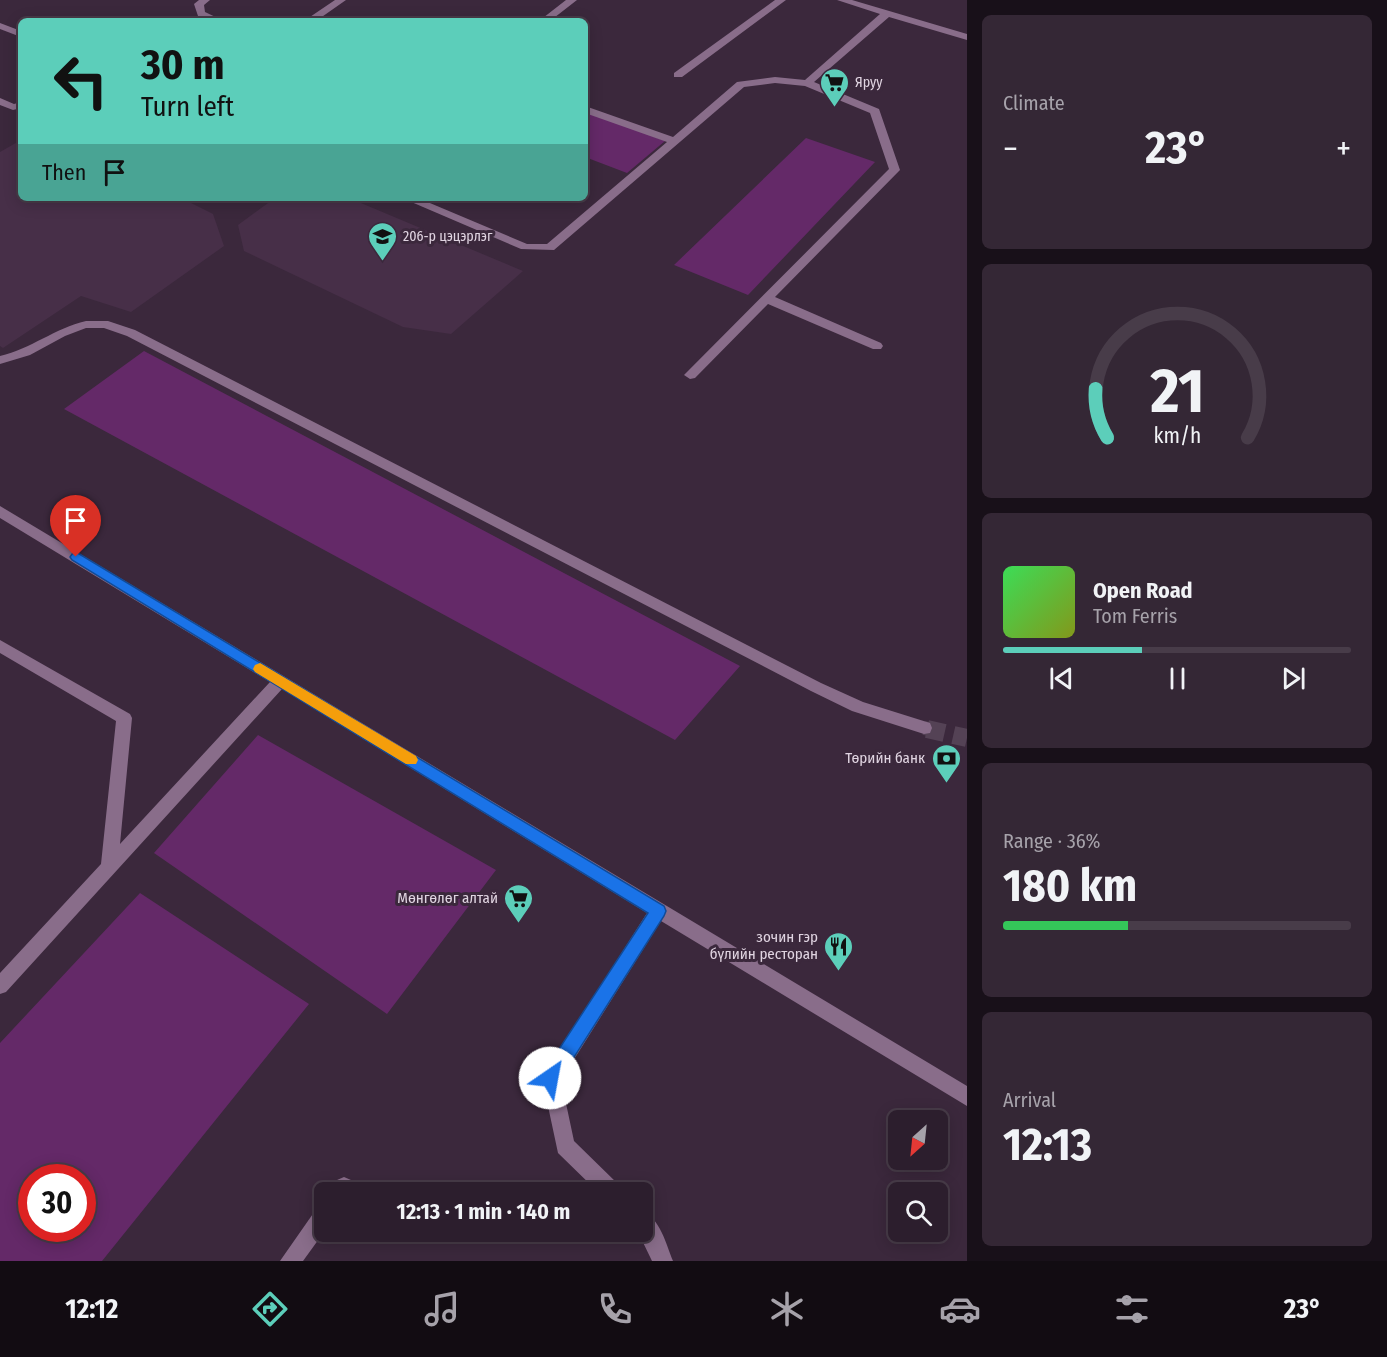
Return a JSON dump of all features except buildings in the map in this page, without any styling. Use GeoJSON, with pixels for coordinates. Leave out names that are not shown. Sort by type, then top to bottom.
{"type":"FeatureCollection","features":[{"type":"Feature","properties":{"kind":"street"},"geometry":{"type":"LineString","coordinates":[[206,0],[199,4],[201,14],[211,18]]}},
{"type":"Feature","properties":{"kind":"street"},"geometry":{"type":"LineString","coordinates":[[314,18],[341,0]]}},
{"type":"Feature","properties":{"kind":"street"},"geometry":{"type":"LineString","coordinates":[[548,18],[572,0]]}},
{"type":"Feature","properties":{"kind":"street"},"geometry":{"type":"LineString","coordinates":[[678,75],[781,0]]}},
{"type":"Feature","properties":{"kind":"street"},"geometry":{"type":"LineString","coordinates":[[842,0],[967,37]]}},
{"type":"Feature","properties":{"kind":"street"},"geometry":{"type":"LineString","coordinates":[[807,83],[886,14]]}},
{"type":"Feature","properties":{"kind":"street"},"geometry":{"type":"LineString","coordinates":[[0,26],[18,33]]}},
{"type":"Feature","properties":{"kind":"street"},"geometry":{"type":"LineString","coordinates":[[415,201],[525,247],[550,248],[741,84],[775,80],[807,83],[874,111],[895,170],[690,375]]}},
{"type":"Feature","properties":{"kind":"street"},"geometry":{"type":"LineString","coordinates":[[0,101],[13,107],[18,106]]}},
{"type":"Feature","properties":{"kind":"street"},"geometry":{"type":"LineString","coordinates":[[588,110],[673,141]]}},
{"type":"Feature","properties":{"kind":"street"},"geometry":{"type":"LineString","coordinates":[[766,298],[877,346]]}},
{"type":"Feature","properties":{"kind":"street"},"geometry":{"type":"LineString","coordinates":[[0,360],[25,352],[58,333],[82,324],[102,324],[131,333],[816,687],[858,707],[924,728]]}},
{"type":"Feature","properties":{"kind":"street"},"geometry":{"type":"LineString","coordinates":[[0,511],[967,1097]]}},
{"type":"Feature","properties":{"kind":"street"},"geometry":{"type":"LineString","coordinates":[[0,646],[124,718],[109,866]]}},
{"type":"Feature","properties":{"kind":"street"},"geometry":{"type":"LineString","coordinates":[[0,986],[280,681]]}},
{"type":"Feature","properties":{"kind":"street"},"geometry":{"type":"LineString","coordinates":[[602,1182],[565,1146],[550,1078],[658,911]]}},
{"type":"Feature","properties":{"kind":"street"},"geometry":{"type":"LineString","coordinates":[[290,1261],[314,1229]]}},
{"type":"Feature","properties":{"kind":"street"},"geometry":{"type":"LineString","coordinates":[[653,1239],[663,1261]]}},
{"type":"Feature","properties":{"kind":"shaded area"},"geometry":{"type":"Polygon","coordinates":[[[588,112],[665,141],[627,173],[588,158],[588,112]]]}},
{"type":"Feature","properties":{"kind":"shaded area"},"geometry":{"type":"Polygon","coordinates":[[[806,138],[875,162],[748,295],[674,265],[806,138]]]}},
{"type":"Feature","properties":{"kind":"shaded area"},"geometry":{"type":"Polygon","coordinates":[[[18,142],[18,201],[187,201],[213,214],[224,246],[131,312],[81,296],[3,348],[0,346],[0,152],[18,142]]]}},
{"type":"Feature","properties":{"kind":"shaded area","name":"206-р цэцэрлэг"},"geometry":{"type":"Polygon","coordinates":[[[271,201],[356,201],[523,271],[451,334],[403,327],[244,251],[238,225],[271,201]]]}},
{"type":"Feature","properties":{"kind":"shaded area"},"geometry":{"type":"Polygon","coordinates":[[[144,351],[740,666],[675,740],[64,409],[144,351]]]}},
{"type":"Feature","properties":{"kind":"shaded area"},"geometry":{"type":"Polygon","coordinates":[[[258,735],[496,870],[387,1014],[154,853],[258,735]]]}},
{"type":"Feature","properties":{"kind":"shaded area"},"geometry":{"type":"Polygon","coordinates":[[[140,893],[309,1004],[102,1261],[0,1261],[0,1043],[140,893]]]}},
{"type":"Feature","properties":{"kind":"tunnel"},"geometry":{"type":"LineString","coordinates":[[924,728],[933,730]]}},
{"type":"Feature","properties":{"kind":"tunnel"},"geometry":{"type":"LineString","coordinates":[[927,729],[967,738]]}},
{"type":"Feature","properties":{"kind":"slow traffic"},"geometry":{"type":"LineString","coordinates":[[260,669],[411,760]]}},
{"type":"Feature","properties":{"kind":"place","name":"Яруу"},"geometry":{"type":"Point","coordinates":[834,108]}},
{"type":"Feature","properties":{"kind":"place","name":"206-р цэцэрлэг"},"geometry":{"type":"Point","coordinates":[382,262]}},
{"type":"Feature","properties":{"kind":"place","name":"Төрийн банк"},"geometry":{"type":"Point","coordinates":[946,784]}},
{"type":"Feature","properties":{"kind":"place","name":"Мөнгөлөг алтай"},"geometry":{"type":"Point","coordinates":[519,924]}},
{"type":"Feature","properties":{"kind":"place","name":"зочин гэр бүлийн ресторан"},"geometry":{"type":"Point","coordinates":[839,972]}},
{"type":"Feature","properties":{"kind":"route"},"geometry":{"type":"LineString","coordinates":[[76,557],[658,911],[550,1078]]}}]}
